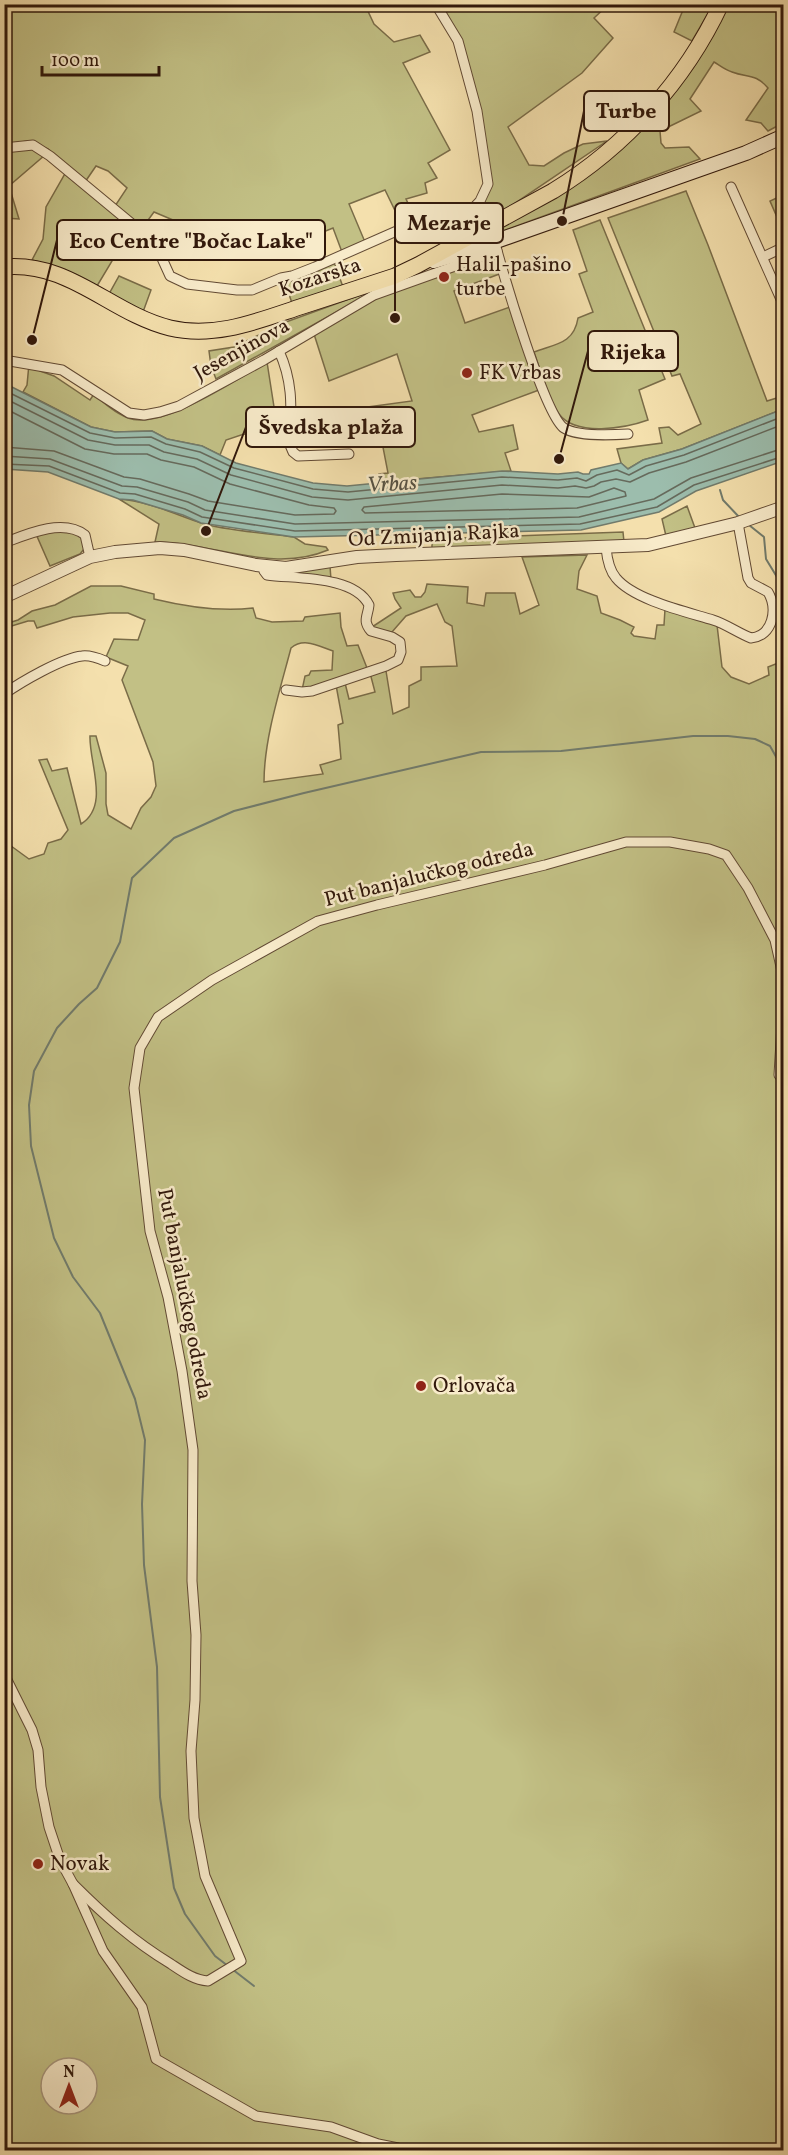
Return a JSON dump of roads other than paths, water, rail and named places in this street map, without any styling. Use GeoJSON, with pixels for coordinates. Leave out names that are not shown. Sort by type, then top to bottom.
{"type":"FeatureCollection","features":[{"type":"Feature","properties":{"kind":"main road"},"geometry":{"type":"LineString","coordinates":[[418,265],[438,254],[493,240],[571,181],[624,137],[662,97],[694,52],[721,4]]}},
{"type":"Feature","properties":{"kind":"main road","name":"Kozarska"},"geometry":{"type":"LineString","coordinates":[[4,267],[33,267],[53,272],[141,318],[181,330],[209,331],[238,327],[395,276],[418,265],[746,153],[783,136]]}},
{"type":"Feature","properties":{"kind":"street"},"geometry":{"type":"LineString","coordinates":[[438,8],[458,41],[477,111],[488,174],[488,184],[480,201],[457,225],[438,254]]}},
{"type":"Feature","properties":{"kind":"street"},"geometry":{"type":"LineString","coordinates":[[4,148],[33,145],[50,156],[155,243],[170,276],[187,284],[252,290],[335,259],[417,222],[457,225],[493,240],[545,395],[559,424],[573,431],[604,435],[628,434]]}},
{"type":"Feature","properties":{"kind":"street"},"geometry":{"type":"LineString","coordinates":[[731,187],[783,306]]}},
{"type":"Feature","properties":{"kind":"street","name":"Jesenjinova"},"geometry":{"type":"LineString","coordinates":[[4,360],[62,370],[129,413],[144,415],[179,406],[374,295],[493,240]]}},
{"type":"Feature","properties":{"kind":"street"},"geometry":{"type":"LineString","coordinates":[[763,257],[783,247]]}},
{"type":"Feature","properties":{"kind":"street"},"geometry":{"type":"LineString","coordinates":[[279,351],[289,375],[292,397],[290,445],[292,452],[298,456],[349,454]]}},
{"type":"Feature","properties":{"kind":"street","name":"Od Zmijanja Rajka"},"geometry":{"type":"LineString","coordinates":[[4,597],[90,557],[115,552],[160,548],[286,568],[357,557],[606,548],[670,541],[738,524],[783,507]]}},
{"type":"Feature","properties":{"kind":"street"},"geometry":{"type":"LineString","coordinates":[[606,548],[614,575],[624,585],[659,603],[713,620],[751,638],[757,638],[769,629],[773,612],[772,604],[768,592],[751,583],[748,578],[738,524]]}},
{"type":"Feature","properties":{"kind":"street"},"geometry":{"type":"LineString","coordinates":[[4,543],[39,530],[79,531],[85,535],[90,557]]}},
{"type":"Feature","properties":{"kind":"street","name":"Od Zmijanja Rajka"},"geometry":{"type":"LineString","coordinates":[[263,566],[265,574],[269,576],[308,579],[351,589],[364,598],[369,605],[365,620],[371,631],[398,640],[401,645],[398,660],[386,666],[312,691],[285,690]]}},
{"type":"Feature","properties":{"kind":"street"},"geometry":{"type":"LineString","coordinates":[[4,694],[20,683],[74,657],[87,656],[105,661]]}},
{"type":"Feature","properties":{"kind":"street","name":"Put banjalučkog odreda"},"geometry":{"type":"LineString","coordinates":[[73,1884],[113,1923],[190,1977],[208,1982],[241,1961],[205,1876],[194,1818],[191,1751],[195,1700],[196,1635],[192,1581],[193,1450],[182,1371],[168,1297],[150,1231],[134,1088],[140,1048],[158,1017],[212,981],[318,921],[387,902],[545,865],[626,842],[670,842],[709,849],[726,855],[748,888],[775,939],[783,980]]}},
{"type":"Feature","properties":{"kind":"street"},"geometry":{"type":"LineString","coordinates":[[783,991],[779,1075],[783,1080]]}},
{"type":"Feature","properties":{"kind":"street"},"geometry":{"type":"LineString","coordinates":[[4,1674],[35,1740],[49,1827],[60,1860],[103,1951],[142,2007],[156,2059],[256,2116],[331,2127],[403,2151]]}},
{"type":"Feature","properties":{"kind":"water","name":"Vrbas"},"geometry":{"type":"Polygon","coordinates":[[[4,383],[91,427],[115,432],[152,431],[167,439],[202,446],[236,463],[313,483],[347,486],[502,471],[589,474],[591,470],[621,463],[628,469],[643,460],[682,449],[783,409],[783,461],[696,491],[659,512],[581,530],[294,537],[201,523],[183,515],[133,500],[119,499],[48,472],[5,469],[4,383]]]}},
{"type":"Feature","properties":{"kind":"waterway"},"geometry":{"type":"LineString","coordinates":[[720,490],[723,500],[740,518]]}},
{"type":"Feature","properties":{"kind":"waterway"},"geometry":{"type":"LineString","coordinates":[[749,525],[764,537],[766,559],[780,582],[784,584]]}},
{"type":"Feature","properties":{"kind":"waterway"},"geometry":{"type":"LineString","coordinates":[[228,1966],[215,1956],[185,1914],[174,1888],[160,1797],[157,1667],[144,1565],[142,1504],[145,1440],[135,1399],[100,1313],[73,1277],[54,1238],[31,1146],[29,1105],[34,1071],[57,1028],[97,988],[120,942],[132,878],[174,838],[234,811],[481,752],[561,751],[693,736],[755,739],[770,746],[784,771]]}},
{"type":"Feature","properties":{"kind":"waterway"},"geometry":{"type":"LineString","coordinates":[[232,1969],[254,1986]]}},
{"type":"Feature","properties":{"kind":"place","name":"Turbe"},"geometry":{"type":"Point","coordinates":[562,221]}},
{"type":"Feature","properties":{"kind":"place","name":"Halil-pašino turbe"},"geometry":{"type":"Point","coordinates":[444,277]}},
{"type":"Feature","properties":{"kind":"place","name":"Mezarje"},"geometry":{"type":"Point","coordinates":[395,318]}},
{"type":"Feature","properties":{"kind":"place","name":"Eco Centre \"Bočac Lake\""},"geometry":{"type":"Point","coordinates":[32,340]}},
{"type":"Feature","properties":{"kind":"place","name":"FK Vrbas"},"geometry":{"type":"Point","coordinates":[467,373]}},
{"type":"Feature","properties":{"kind":"place","name":"Rijeka"},"geometry":{"type":"Point","coordinates":[559,459]}},
{"type":"Feature","properties":{"kind":"place","name":"Švedska plaža"},"geometry":{"type":"Point","coordinates":[206,531]}},
{"type":"Feature","properties":{"kind":"place","name":"Orlovača"},"geometry":{"type":"Point","coordinates":[421,1386]}},
{"type":"Feature","properties":{"kind":"place","name":"Novak"},"geometry":{"type":"Point","coordinates":[38,1864]}}]}
